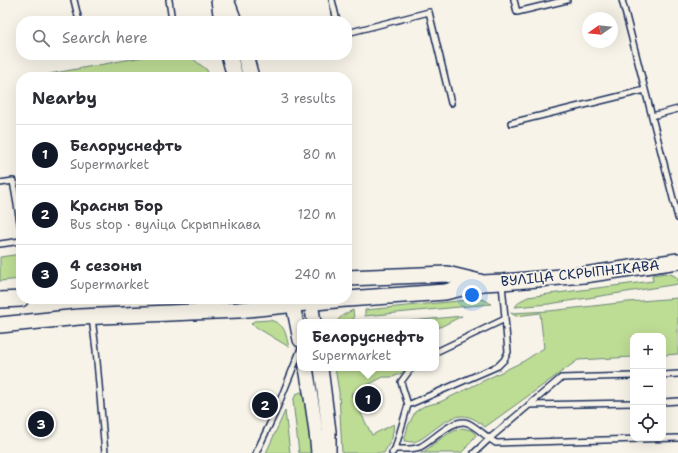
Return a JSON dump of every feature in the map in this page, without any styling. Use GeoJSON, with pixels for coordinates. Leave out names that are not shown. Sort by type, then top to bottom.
{"type":"FeatureCollection","features":[{"type":"Feature","properties":{"kind":"main road"},"geometry":{"type":"LineString","coordinates":[[219,0],[221,16]]}},
{"type":"Feature","properties":{"kind":"main road"},"geometry":{"type":"LineString","coordinates":[[226,0],[232,16]]}},
{"type":"Feature","properties":{"kind":"main road"},"geometry":{"type":"LineString","coordinates":[[230,60],[234,72]]}},
{"type":"Feature","properties":{"kind":"main road"},"geometry":{"type":"LineString","coordinates":[[247,60],[250,72]]}},
{"type":"Feature","properties":{"kind":"main road","name":"ВУЛІЦА СКРЫПНІКАВА"},"geometry":{"type":"LineString","coordinates":[[352,278],[446,274],[483,282],[502,282],[584,275],[678,261]]}},
{"type":"Feature","properties":{"kind":"main road","name":"ВУЛІЦА СКРЫПНІКАВА"},"geometry":{"type":"LineString","coordinates":[[352,299],[445,292],[483,282]]}},
{"type":"Feature","properties":{"kind":"main road"},"geometry":{"type":"LineString","coordinates":[[0,300],[16,299]]}},
{"type":"Feature","properties":{"kind":"main road","name":"ВУЛІЦА СКРЫПНІКАВА"},"geometry":{"type":"LineString","coordinates":[[0,325],[92,317],[232,311],[279,304]]}},
{"type":"Feature","properties":{"kind":"street"},"geometry":{"type":"LineString","coordinates":[[292,304],[297,326]]}},
{"type":"Feature","properties":{"kind":"street"},"geometry":{"type":"LineString","coordinates":[[311,304],[313,319]]}},
{"type":"Feature","properties":{"kind":"street"},"geometry":{"type":"LineString","coordinates":[[307,371],[312,399],[318,453]]}},
{"type":"Feature","properties":{"kind":"street"},"geometry":{"type":"LineString","coordinates":[[321,371],[329,431],[329,453]]}},
{"type":"Feature","properties":{"kind":"lane"},"geometry":{"type":"LineString","coordinates":[[74,0],[78,16]]}},
{"type":"Feature","properties":{"kind":"lane"},"geometry":{"type":"LineString","coordinates":[[169,0],[171,16]]}},
{"type":"Feature","properties":{"kind":"lane"},"geometry":{"type":"LineString","coordinates":[[332,0],[337,16]]}},
{"type":"Feature","properties":{"kind":"lane"},"geometry":{"type":"LineString","coordinates":[[514,0],[517,12],[568,0]]}},
{"type":"Feature","properties":{"kind":"lane"},"geometry":{"type":"LineString","coordinates":[[622,0],[678,218]]}},
{"type":"Feature","properties":{"kind":"lane"},"geometry":{"type":"LineString","coordinates":[[352,33],[429,12],[451,104]]}},
{"type":"Feature","properties":{"kind":"lane"},"geometry":{"type":"LineString","coordinates":[[511,122],[645,90]]}},
{"type":"Feature","properties":{"kind":"lane"},"geometry":{"type":"LineString","coordinates":[[652,116],[678,109]]}},
{"type":"Feature","properties":{"kind":"lane"},"geometry":{"type":"LineString","coordinates":[[0,183],[13,181],[16,199]]}},
{"type":"Feature","properties":{"kind":"lane"},"geometry":{"type":"LineString","coordinates":[[0,244],[16,241]]}},
{"type":"Feature","properties":{"kind":"lane"},"geometry":{"type":"LineString","coordinates":[[408,405],[498,366],[504,360],[508,352],[502,282]]}},
{"type":"Feature","properties":{"kind":"lane"},"geometry":{"type":"LineString","coordinates":[[92,317],[105,453]]}},
{"type":"Feature","properties":{"kind":"lane"},"geometry":{"type":"LineString","coordinates":[[439,351],[505,319]]}},
{"type":"Feature","properties":{"kind":"lane"},"geometry":{"type":"LineString","coordinates":[[256,453],[275,413],[297,358]]}},
{"type":"Feature","properties":{"kind":"lane"},"geometry":{"type":"LineString","coordinates":[[409,371],[401,382],[408,405],[394,451],[419,447],[449,427],[460,422],[467,423],[474,427],[496,443],[678,438]]}},
{"type":"Feature","properties":{"kind":"lane"},"geometry":{"type":"LineString","coordinates":[[666,375],[678,374]]}},
{"type":"Feature","properties":{"kind":"lane"},"geometry":{"type":"LineString","coordinates":[[474,453],[561,378],[630,376]]}},
{"type":"Feature","properties":{"kind":"lane"},"geometry":{"type":"LineString","coordinates":[[666,402],[678,401]]}},
{"type":"Feature","properties":{"kind":"lane"},"geometry":{"type":"LineString","coordinates":[[528,405],[630,402]]}},
{"type":"Feature","properties":{"kind":"green space"},"geometry":{"type":"Polygon","coordinates":[[[126,60],[194,60],[208,72],[60,72],[126,60]]]}},
{"type":"Feature","properties":{"kind":"green space"},"geometry":{"type":"Polygon","coordinates":[[[16,255],[16,279],[0,281],[0,257],[16,255]]]}},
{"type":"Feature","properties":{"kind":"green space"},"geometry":{"type":"Polygon","coordinates":[[[666,273],[678,278],[678,284],[549,304],[515,307],[520,301],[528,297],[653,281],[652,275],[666,273]]]}},
{"type":"Feature","properties":{"kind":"green space"},"geometry":{"type":"Polygon","coordinates":[[[678,298],[678,354],[666,355],[666,333],[630,333],[630,357],[578,360],[485,427],[469,417],[455,417],[442,424],[418,441],[404,441],[408,426],[415,412],[424,406],[440,402],[524,361],[544,348],[540,313],[516,316],[511,313],[549,311],[678,298]]]}},
{"type":"Feature","properties":{"kind":"green space"},"geometry":{"type":"Polygon","coordinates":[[[479,299],[485,300],[491,304],[365,316],[365,310],[479,299]]]}},
{"type":"Feature","properties":{"kind":"green space"},"geometry":{"type":"Polygon","coordinates":[[[353,310],[354,319],[339,319],[343,315],[353,310]]]}},
{"type":"Feature","properties":{"kind":"green space"},"geometry":{"type":"Polygon","coordinates":[[[462,316],[439,328],[439,319],[432,319],[462,316]]]}},
{"type":"Feature","properties":{"kind":"green space"},"geometry":{"type":"Polygon","coordinates":[[[270,320],[282,327],[289,347],[251,324],[254,321],[270,320]]]}},
{"type":"Feature","properties":{"kind":"green space"},"geometry":{"type":"Polygon","coordinates":[[[336,371],[404,371],[393,377],[383,377],[351,394],[372,435],[394,424],[392,438],[384,453],[342,453],[339,392],[336,371]]]}},
{"type":"Feature","properties":{"kind":"green space"},"geometry":{"type":"Polygon","coordinates":[[[301,392],[305,394],[312,453],[299,453],[293,401],[296,394],[301,392]]]}},
{"type":"Feature","properties":{"kind":"green space"},"geometry":{"type":"Polygon","coordinates":[[[285,411],[290,453],[266,453],[285,411]]]}},
{"type":"Feature","properties":{"kind":"green space"},"geometry":{"type":"Polygon","coordinates":[[[462,428],[471,430],[476,435],[461,453],[420,453],[445,436],[462,428]]]}},
{"type":"Feature","properties":{"kind":"place","name":"Белоруснефть"},"geometry":{"type":"Point","coordinates":[368,399]}},
{"type":"Feature","properties":{"kind":"place","name":"Красны Бор"},"geometry":{"type":"Point","coordinates":[265,405]}},
{"type":"Feature","properties":{"kind":"place","name":"4 сезоны"},"geometry":{"type":"Point","coordinates":[41,424]}}]}
